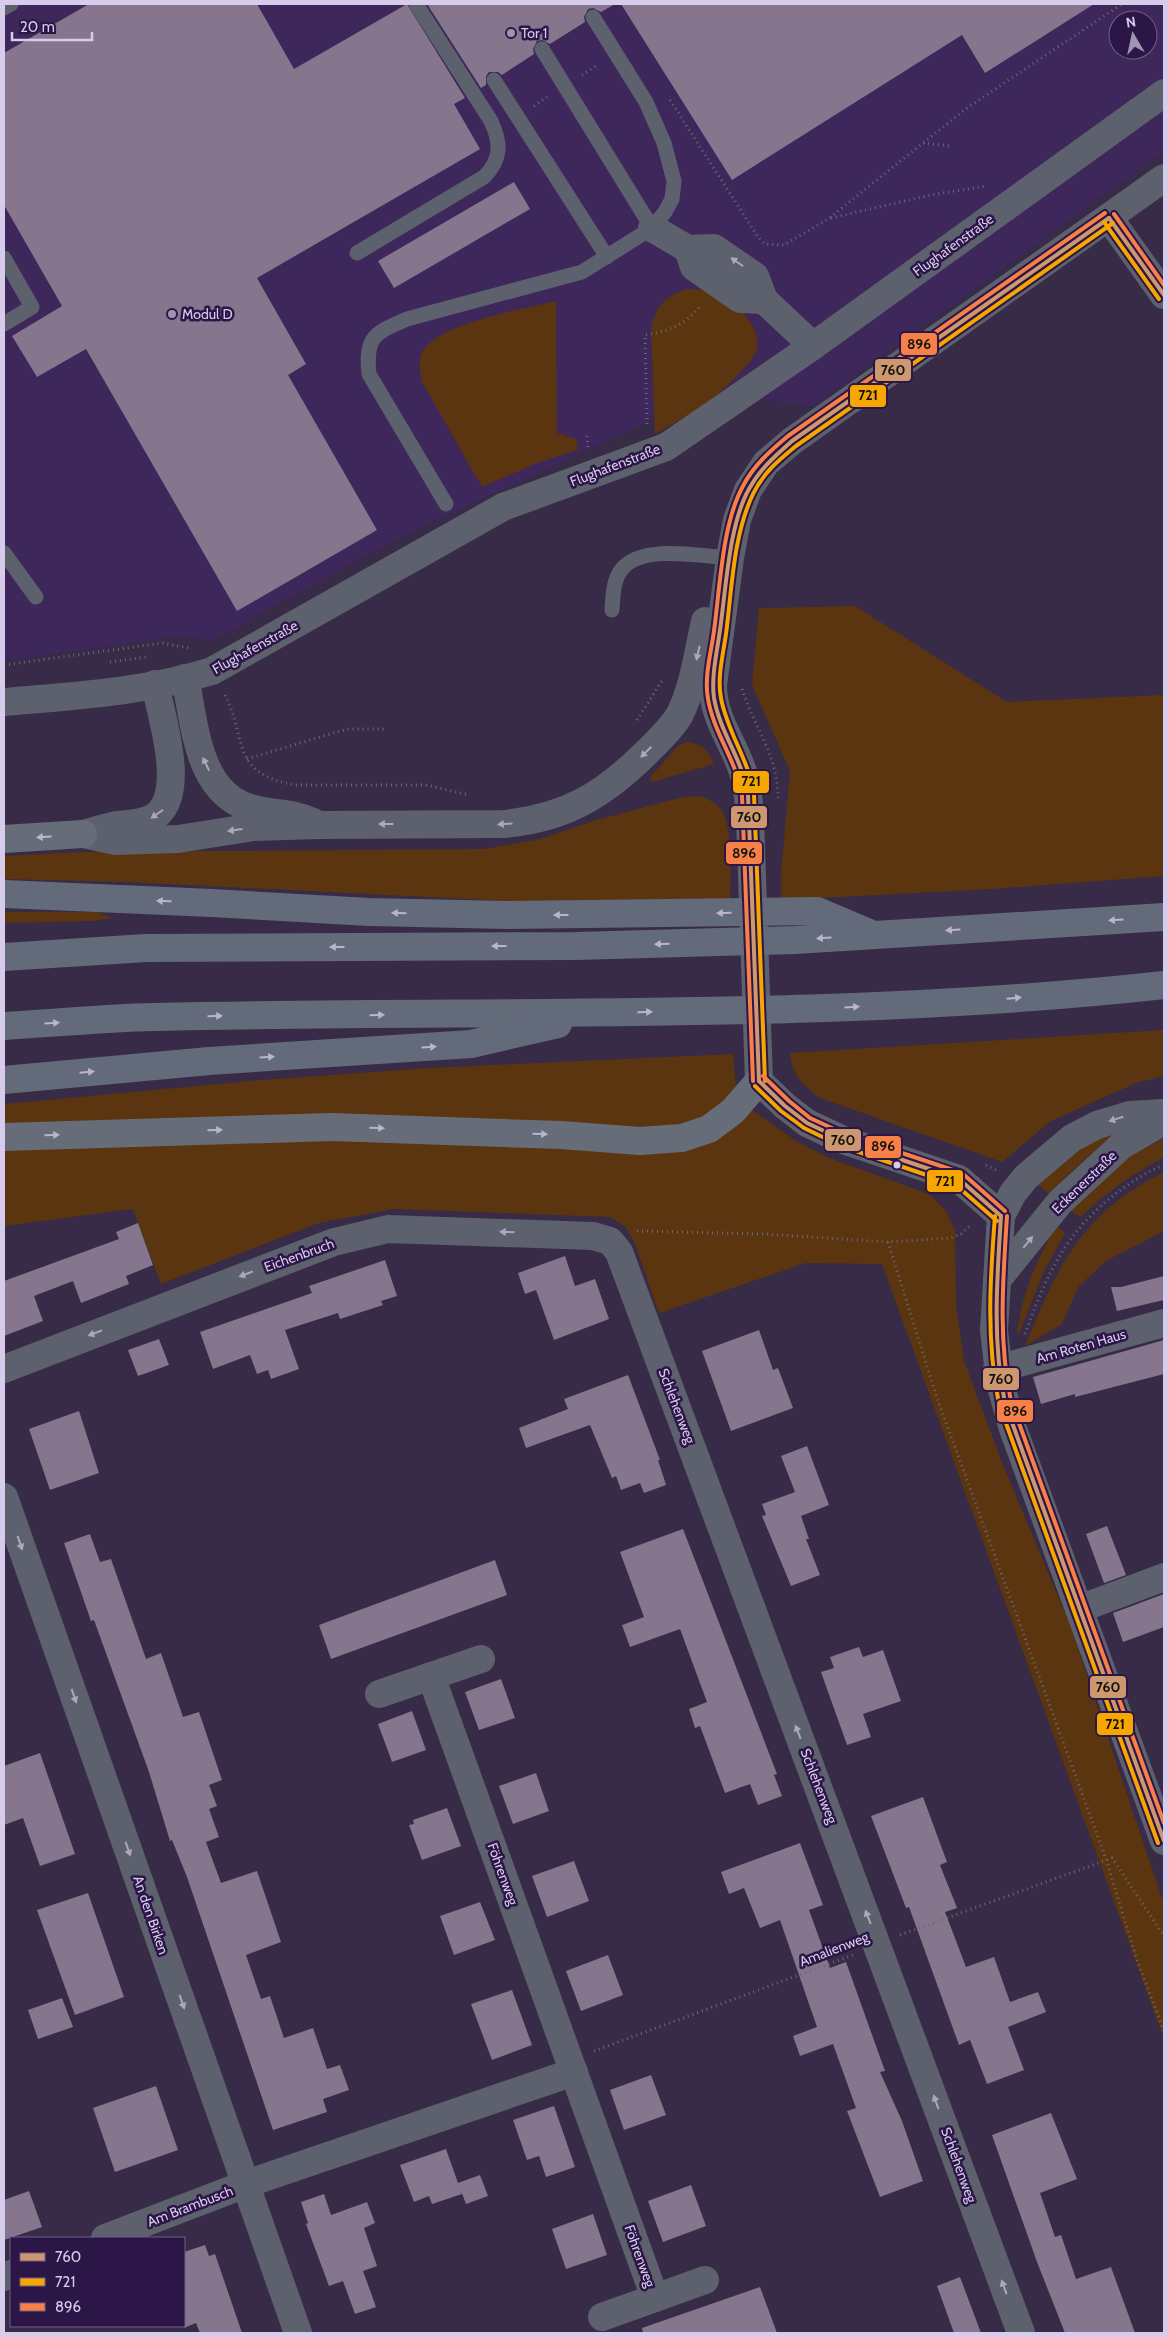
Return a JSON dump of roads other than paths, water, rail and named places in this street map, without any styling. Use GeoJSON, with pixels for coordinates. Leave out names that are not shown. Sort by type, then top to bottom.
{"type":"FeatureCollection","features":[{"type":"Feature","properties":{"kind":"highway"},"geometry":{"type":"LineString","coordinates":[[4,894],[369,912],[517,915],[817,911],[873,935]]}},
{"type":"Feature","properties":{"kind":"highway"},"geometry":{"type":"LineString","coordinates":[[4,957],[146,948],[576,946],[795,940],[1164,917]]}},
{"type":"Feature","properties":{"kind":"highway"},"geometry":{"type":"LineString","coordinates":[[4,1026],[153,1017],[803,1010],[994,1000],[1164,985]]}},
{"type":"Feature","properties":{"kind":"highway"},"geometry":{"type":"LineString","coordinates":[[4,1080],[209,1061],[471,1044],[608,1012]]}},
{"type":"Feature","properties":{"kind":"main road"},"geometry":{"type":"LineString","coordinates":[[4,839],[83,834]]}},
{"type":"Feature","properties":{"kind":"main road"},"geometry":{"type":"LineString","coordinates":[[4,1137],[332,1127],[562,1135],[640,1141],[657,1140],[682,1138],[709,1129],[733,1111],[759,1080]]}},
{"type":"Feature","properties":{"kind":"street","name":"Flughafenstraße"},"geometry":{"type":"LineString","coordinates":[[4,702],[100,694],[186,678],[225,665],[503,506],[666,447],[813,346],[1164,93]]}},
{"type":"Feature","properties":{"kind":"street"},"geometry":{"type":"LineString","coordinates":[[1001,1216],[959,1179],[842,1140],[807,1123],[785,1106],[759,1080],[748,792],[743,772],[723,728],[713,700],[713,685],[730,558],[737,520],[748,490],[766,463],[792,440],[1164,178]]}},
{"type":"Feature","properties":{"kind":"street"},"geometry":{"type":"LineString","coordinates":[[1109,218],[1164,295]]}},
{"type":"Feature","properties":{"kind":"street"},"geometry":{"type":"LineString","coordinates":[[652,228],[688,249],[714,248],[756,276],[764,300],[813,346]]}},
{"type":"Feature","properties":{"kind":"street"},"geometry":{"type":"LineString","coordinates":[[688,249],[694,267],[714,282],[740,299],[764,300]]}},
{"type":"Feature","properties":{"kind":"street"},"geometry":{"type":"LineString","coordinates":[[83,834],[116,841],[178,839],[254,827],[469,825],[533,821],[568,810],[613,784],[657,742],[679,716],[690,689],[706,620],[710,610],[725,594]]}},
{"type":"Feature","properties":{"kind":"street"},"geometry":{"type":"LineString","coordinates":[[186,678],[202,757],[211,777],[223,792],[239,805],[300,816],[319,825]]}},
{"type":"Feature","properties":{"kind":"street"},"geometry":{"type":"LineString","coordinates":[[83,834],[116,826],[140,823],[154,817],[164,809],[169,797],[171,769],[155,684]]}},
{"type":"Feature","properties":{"kind":"street"},"geometry":{"type":"LineString","coordinates":[[679,716],[699,716],[723,728]]}},
{"type":"Feature","properties":{"kind":"street"},"geometry":{"type":"LineString","coordinates":[[1164,1114],[1130,1115],[1097,1125],[1072,1138],[1044,1159],[1014,1192],[1001,1216],[994,1330],[997,1369],[1013,1429],[1164,1841]]}},
{"type":"Feature","properties":{"kind":"street","name":"Eckenerstraße"},"geometry":{"type":"LineString","coordinates":[[998,1280],[1060,1202],[1122,1145],[1164,1120]]}},
{"type":"Feature","properties":{"kind":"street","name":"Eichenbruch"},"geometry":{"type":"LineString","coordinates":[[4,1369],[284,1259],[334,1242],[388,1229],[622,1236]]}},
{"type":"Feature","properties":{"kind":"street","name":"Schlehenweg"},"geometry":{"type":"LineString","coordinates":[[622,1236],[619,1252],[878,1944],[1021,2333]]}},
{"type":"Feature","properties":{"kind":"street","name":"Am Roten Haus"},"geometry":{"type":"LineString","coordinates":[[997,1369],[1164,1323]]}},
{"type":"Feature","properties":{"kind":"street","name":"An den Birken"},"geometry":{"type":"LineString","coordinates":[[4,1497],[298,2333]]}},
{"type":"Feature","properties":{"kind":"street"},"geometry":{"type":"LineString","coordinates":[[1078,1609],[1164,1577]]}},
{"type":"Feature","properties":{"kind":"street"},"geometry":{"type":"LineString","coordinates":[[379,1694],[480,1659]]}},
{"type":"Feature","properties":{"kind":"street","name":"Föhrenweg"},"geometry":{"type":"LineString","coordinates":[[431,1676],[655,2298]]}},
{"type":"Feature","properties":{"kind":"street"},"geometry":{"type":"LineString","coordinates":[[246,2184],[572,2066]]}},
{"type":"Feature","properties":{"kind":"street","name":"Am Brambusch"},"geometry":{"type":"LineString","coordinates":[[108,2237],[246,2184]]}},
{"type":"Feature","properties":{"kind":"street","name":"Föhrenweg"},"geometry":{"type":"LineString","coordinates":[[602,2317],[705,2280]]}},
{"type":"Feature","properties":{"kind":"lane"},"geometry":{"type":"LineString","coordinates":[[4,8],[11,4]]}},
{"type":"Feature","properties":{"kind":"lane"},"geometry":{"type":"LineString","coordinates":[[357,253],[484,177],[495,166],[498,158],[496,134],[491,120],[416,4]]}},
{"type":"Feature","properties":{"kind":"lane"},"geometry":{"type":"LineString","coordinates":[[446,504],[369,374],[370,344],[380,330],[407,319],[582,272],[652,228],[665,212],[672,199],[674,181],[664,143],[646,102],[593,18]]}},
{"type":"Feature","properties":{"kind":"lane"},"geometry":{"type":"LineString","coordinates":[[542,49],[652,228]]}},
{"type":"Feature","properties":{"kind":"lane"},"geometry":{"type":"LineString","coordinates":[[494,80],[607,257]]}},
{"type":"Feature","properties":{"kind":"lane"},"geometry":{"type":"LineString","coordinates":[[4,258],[32,307],[4,324]]}},
{"type":"Feature","properties":{"kind":"lane"},"geometry":{"type":"LineString","coordinates":[[4,554],[36,598]]}},
{"type":"Feature","properties":{"kind":"lane"},"geometry":{"type":"LineString","coordinates":[[612,610],[616,579],[621,569],[638,558],[665,554],[730,558]]}},
{"type":"Feature","properties":{"kind":"place","name":"Tor 1"},"geometry":{"type":"Point","coordinates":[511,33]}},
{"type":"Feature","properties":{"kind":"place","name":"Modul D"},"geometry":{"type":"Point","coordinates":[172,314]}}]}
